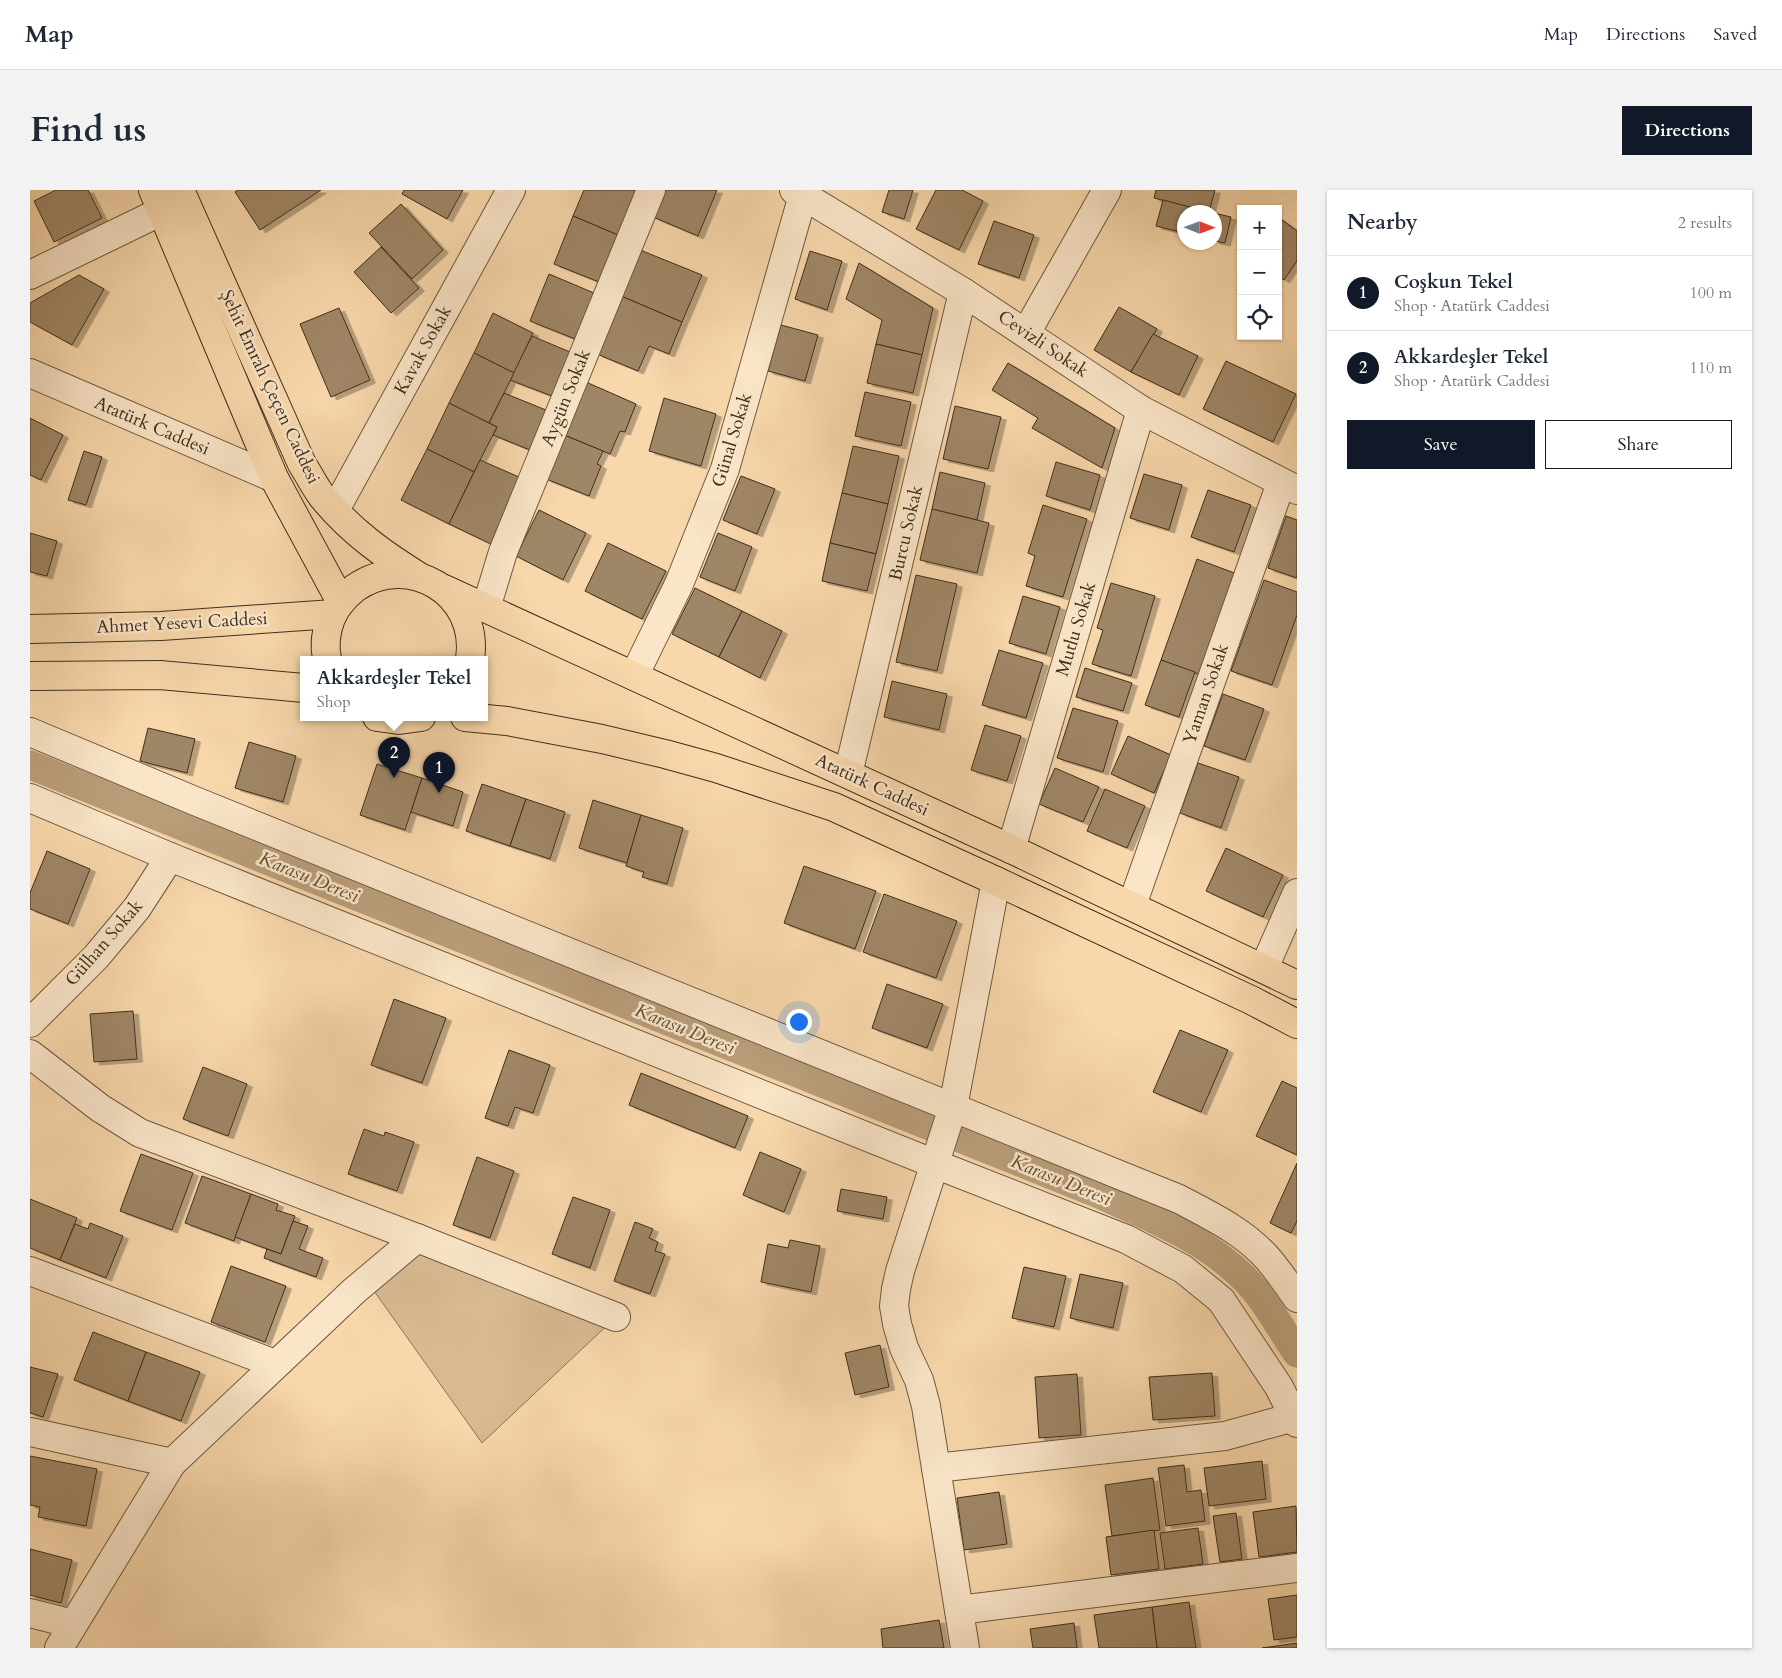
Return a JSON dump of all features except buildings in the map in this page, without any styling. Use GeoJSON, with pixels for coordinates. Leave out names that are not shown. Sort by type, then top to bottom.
{"type":"FeatureCollection","features":[{"type":"Feature","properties":{"kind":"highway","name":"Şehit Emrah Çeçen Caddesi"},"geometry":{"type":"LineString","coordinates":[[173,195],[302,464],[324,499],[376,549],[418,576]]}},
{"type":"Feature","properties":{"kind":"highway","name":"Şehit Emrah Çeçen Caddesi"},"geometry":{"type":"LineString","coordinates":[[173,195],[274,478],[337,608]]}},
{"type":"Feature","properties":{"kind":"highway","name":"Atatürk Caddesi"},"geometry":{"type":"LineString","coordinates":[[337,608],[362,583],[376,577],[397,574],[418,576],[444,590],[1132,905],[1297,985]]}},
{"type":"Feature","properties":{"kind":"highway","name":"Atatürk Caddesi"},"geometry":{"type":"LineString","coordinates":[[444,590],[462,611],[468,624],[471,638],[470,656]]}},
{"type":"Feature","properties":{"kind":"highway","name":"Ahmet Yesevi Caddesi"},"geometry":{"type":"LineString","coordinates":[[30,629],[161,626],[337,608]]}},
{"type":"Feature","properties":{"kind":"highway"},"geometry":{"type":"LineString","coordinates":[[327,656],[325,642],[328,627],[337,608]]}},
{"type":"Feature","properties":{"kind":"highway"},"geometry":{"type":"LineString","coordinates":[[30,676],[160,675],[300,688]]}},
{"type":"Feature","properties":{"kind":"highway","name":"Atatürk Caddesi"},"geometry":{"type":"LineString","coordinates":[[488,719],[602,739],[716,768],[834,807],[996,880],[1297,1024]]}},
{"type":"Feature","properties":{"kind":"street","name":"Kavak Sokak"},"geometry":{"type":"LineString","coordinates":[[335,510],[511,190]]}},
{"type":"Feature","properties":{"kind":"street","name":"Aygün Sokak"},"geometry":{"type":"LineString","coordinates":[[486,608],[503,552],[651,190]]}},
{"type":"Feature","properties":{"kind":"street"},"geometry":{"type":"LineString","coordinates":[[1026,333],[1107,190]]}},
{"type":"Feature","properties":{"kind":"street","name":"Cevizli Sokak"},"geometry":{"type":"LineString","coordinates":[[799,192],[964,292],[1141,410],[1289,487]]}},
{"type":"Feature","properties":{"kind":"street","name":"Günal Sokak"},"geometry":{"type":"LineString","coordinates":[[634,676],[679,584],[725,469],[799,192]]}},
{"type":"Feature","properties":{"kind":"street"},"geometry":{"type":"LineString","coordinates":[[30,275],[173,195]]}},
{"type":"Feature","properties":{"kind":"street","name":"Burcu Sokak"},"geometry":{"type":"LineString","coordinates":[[848,774],[964,292]]}},
{"type":"Feature","properties":{"kind":"street","name":"Atatürk Caddesi"},"geometry":{"type":"LineString","coordinates":[[30,373],[274,478]]}},
{"type":"Feature","properties":{"kind":"street","name":"Mutlu Sokak"},"geometry":{"type":"LineString","coordinates":[[1011,849],[1141,410]]}},
{"type":"Feature","properties":{"kind":"street","name":"Yaman Sokak"},"geometry":{"type":"LineString","coordinates":[[1132,905],[1289,487]]}},
{"type":"Feature","properties":{"kind":"street"},"geometry":{"type":"LineString","coordinates":[[30,732],[195,801],[1179,1199],[1220,1221],[1251,1242],[1269,1260],[1297,1298]]}},
{"type":"Feature","properties":{"kind":"street"},"geometry":{"type":"LineString","coordinates":[[30,798],[170,857],[1126,1239],[1183,1269],[1221,1300],[1279,1387],[1296,1420],[1225,1436],[936,1468]]}},
{"type":"Feature","properties":{"kind":"street","name":"Gülhan Sokak"},"geometry":{"type":"LineString","coordinates":[[30,1023],[96,957],[137,908],[170,857]]}},
{"type":"Feature","properties":{"kind":"street"},"geometry":{"type":"LineString","coordinates":[[965,1648],[926,1406],[919,1380],[904,1348],[894,1306],[900,1271],[953,1107],[996,880]]}},
{"type":"Feature","properties":{"kind":"street"},"geometry":{"type":"LineString","coordinates":[[1264,968],[1297,893]]}},
{"type":"Feature","properties":{"kind":"street"},"geometry":{"type":"LineString","coordinates":[[30,1054],[100,1108],[140,1133],[418,1238],[616,1317]]}},
{"type":"Feature","properties":{"kind":"street"},"geometry":{"type":"LineString","coordinates":[[59,1648],[172,1463],[354,1291],[418,1238]]}},
{"type":"Feature","properties":{"kind":"street"},"geometry":{"type":"LineString","coordinates":[[30,1270],[276,1364]]}},
{"type":"Feature","properties":{"kind":"street"},"geometry":{"type":"LineString","coordinates":[[30,1432],[172,1463]]}},
{"type":"Feature","properties":{"kind":"street"},"geometry":{"type":"LineString","coordinates":[[959,1610],[1297,1568]]}},
{"type":"Feature","properties":{"kind":"street"},"geometry":{"type":"LineString","coordinates":[[30,1613],[73,1624]]}},
{"type":"Feature","properties":{"kind":"shaded area"},"geometry":{"type":"Polygon","coordinates":[[[417,1238],[616,1317],[482,1443],[367,1281],[417,1238]]]}},
{"type":"Feature","properties":{"kind":"waterway","name":"Karasu Deresi"},"geometry":{"type":"LineString","coordinates":[[30,765],[1099,1194],[1137,1211],[1212,1251],[1244,1278],[1259,1295],[1297,1353]]}},
{"type":"Feature","properties":{"kind":"place","name":"Akkardeşler Tekel"},"geometry":{"type":"Point","coordinates":[394,778]}},
{"type":"Feature","properties":{"kind":"place","name":"Coşkun Tekel"},"geometry":{"type":"Point","coordinates":[439,793]}}]}
